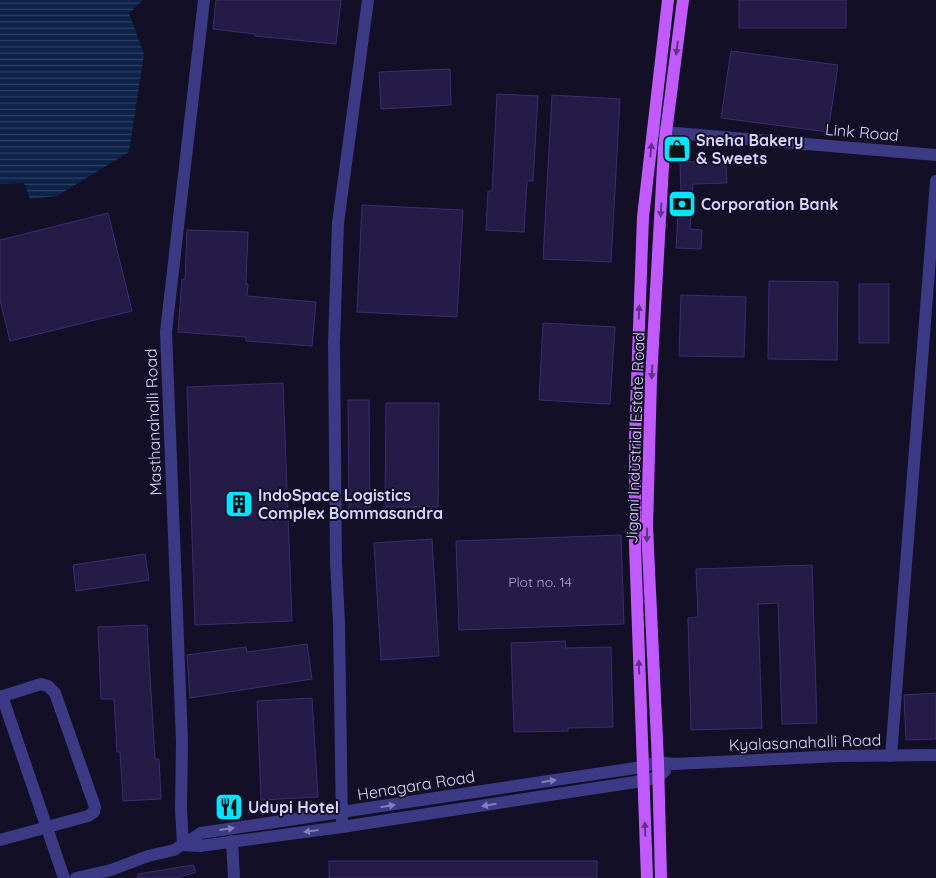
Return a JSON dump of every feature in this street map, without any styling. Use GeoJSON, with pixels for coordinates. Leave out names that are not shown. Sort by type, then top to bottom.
{"type":"FeatureCollection","features":[{"type":"Feature","properties":{"kind":"main road","name":"Jigani Industrial Estate Road"},"geometry":{"type":"LineString","coordinates":[[647,878],[642,781],[635,545],[634,437],[643,217],[668,0]]}},
{"type":"Feature","properties":{"kind":"main road","name":"Jigani Industrial Estate Road"},"geometry":{"type":"LineString","coordinates":[[661,878],[658,762],[647,546],[652,371],[666,132],[684,0]]}},
{"type":"Feature","properties":{"kind":"street","name":"Masthanahalli Road"},"geometry":{"type":"LineString","coordinates":[[183,845],[181,809],[182,742],[166,332],[204,0]]}},
{"type":"Feature","properties":{"kind":"street"},"geometry":{"type":"LineString","coordinates":[[342,827],[339,623],[336,562],[334,343],[338,223],[368,0]]}},
{"type":"Feature","properties":{"kind":"street","name":"Link Road"},"geometry":{"type":"LineString","coordinates":[[653,131],[936,155]]}},
{"type":"Feature","properties":{"kind":"street"},"geometry":{"type":"LineString","coordinates":[[891,756],[936,181]]}},
{"type":"Feature","properties":{"kind":"street"},"geometry":{"type":"LineString","coordinates":[[1,837],[46,828],[88,816],[94,812],[95,806],[55,693],[48,686],[41,684],[1,696],[46,828],[64,878]]}},
{"type":"Feature","properties":{"kind":"street","name":"Kyalasanahalli Road"},"geometry":{"type":"LineString","coordinates":[[658,762],[674,764],[839,756],[936,755]]}},
{"type":"Feature","properties":{"kind":"street","name":"Henagara Road"},"geometry":{"type":"LineString","coordinates":[[183,845],[200,832],[642,767],[658,762]]}},
{"type":"Feature","properties":{"kind":"street"},"geometry":{"type":"LineString","coordinates":[[658,777],[674,764]]}},
{"type":"Feature","properties":{"kind":"street","name":"Henagara Road"},"geometry":{"type":"LineString","coordinates":[[183,845],[200,846],[342,827],[658,777]]}},
{"type":"Feature","properties":{"kind":"street"},"geometry":{"type":"LineString","coordinates":[[232,841],[234,878]]}},
{"type":"Feature","properties":{"kind":"street"},"geometry":{"type":"LineString","coordinates":[[83,877],[123,872],[183,845]]}},
{"type":"Feature","properties":{"kind":"water"},"geometry":{"type":"Polygon","coordinates":[[[0,0],[143,0],[129,13],[144,54],[129,152],[57,196],[30,199],[24,183],[0,184],[0,0]]]}},
{"type":"Feature","properties":{"kind":"building"},"geometry":{"type":"Polygon","coordinates":[[[216,0],[341,0],[336,44],[255,36],[255,34],[213,29],[216,0]]]}},
{"type":"Feature","properties":{"kind":"building"},"geometry":{"type":"Polygon","coordinates":[[[739,0],[846,0],[846,28],[739,28],[739,0]]]}},
{"type":"Feature","properties":{"kind":"building"},"geometry":{"type":"Polygon","coordinates":[[[731,51],[838,65],[828,132],[721,118],[731,51]]]}},
{"type":"Feature","properties":{"kind":"building"},"geometry":{"type":"Polygon","coordinates":[[[450,69],[451,105],[381,109],[379,72],[450,69]]]}},
{"type":"Feature","properties":{"kind":"building"},"geometry":{"type":"Polygon","coordinates":[[[497,94],[538,96],[533,181],[527,181],[524,232],[486,230],[488,191],[492,191],[497,94]]]}},
{"type":"Feature","properties":{"kind":"building"},"geometry":{"type":"Polygon","coordinates":[[[552,95],[620,99],[611,262],[543,259],[552,95]]]}},
{"type":"Feature","properties":{"kind":"building"},"geometry":{"type":"Polygon","coordinates":[[[726,161],[727,183],[693,184],[690,229],[702,230],[701,249],[676,248],[678,216],[674,215],[675,192],[681,192],[680,162],[726,161]]]}},
{"type":"Feature","properties":{"kind":"building"},"geometry":{"type":"Polygon","coordinates":[[[362,205],[463,210],[457,317],[357,312],[362,205]]]}},
{"type":"Feature","properties":{"kind":"building"},"geometry":{"type":"Polygon","coordinates":[[[108,213],[132,311],[10,341],[0,300],[0,240],[108,213]]]}},
{"type":"Feature","properties":{"kind":"building"},"geometry":{"type":"Polygon","coordinates":[[[187,230],[248,232],[247,296],[316,302],[312,346],[246,341],[246,337],[178,332],[182,279],[185,279],[187,230]]]}},
{"type":"Feature","properties":{"kind":"building"},"geometry":{"type":"Polygon","coordinates":[[[769,281],[838,282],[837,360],[768,359],[769,281]]]}},
{"type":"Feature","properties":{"kind":"building"},"geometry":{"type":"Polygon","coordinates":[[[859,284],[889,284],[889,343],[859,343],[859,284]]]}},
{"type":"Feature","properties":{"kind":"building"},"geometry":{"type":"Polygon","coordinates":[[[681,295],[746,297],[744,357],[679,356],[681,295]]]}},
{"type":"Feature","properties":{"kind":"building"},"geometry":{"type":"Polygon","coordinates":[[[543,323],[615,327],[610,404],[539,400],[543,323]]]}},
{"type":"Feature","properties":{"kind":"building","name":"IndoSpace Logistics Complex Bommasandra"},"geometry":{"type":"Polygon","coordinates":[[[283,383],[292,621],[195,625],[187,387],[283,383]]]}},
{"type":"Feature","properties":{"kind":"building"},"geometry":{"type":"Polygon","coordinates":[[[348,400],[369,400],[370,509],[349,509],[348,400]]]}},
{"type":"Feature","properties":{"kind":"building"},"geometry":{"type":"Polygon","coordinates":[[[386,403],[439,403],[438,507],[385,507],[386,403]]]}},
{"type":"Feature","properties":{"kind":"building"},"geometry":{"type":"Polygon","coordinates":[[[621,535],[624,624],[459,630],[456,541],[621,535]]]}},
{"type":"Feature","properties":{"kind":"building"},"geometry":{"type":"Polygon","coordinates":[[[432,539],[439,656],[381,660],[374,543],[432,539]]]}},
{"type":"Feature","properties":{"kind":"building"},"geometry":{"type":"Polygon","coordinates":[[[145,554],[149,580],[76,591],[73,565],[145,554]]]}},
{"type":"Feature","properties":{"kind":"building"},"geometry":{"type":"Polygon","coordinates":[[[812,565],[817,723],[782,724],[778,603],[758,604],[762,728],[691,730],[688,618],[698,617],[696,569],[812,565]]]}},
{"type":"Feature","properties":{"kind":"building"},"geometry":{"type":"Polygon","coordinates":[[[147,625],[155,759],[159,759],[161,799],[123,801],[120,752],[117,752],[114,699],[101,699],[98,627],[147,625]]]}},
{"type":"Feature","properties":{"kind":"building"},"geometry":{"type":"Polygon","coordinates":[[[565,641],[566,648],[611,647],[613,727],[568,728],[568,731],[514,732],[511,643],[565,641]]]}},
{"type":"Feature","properties":{"kind":"building"},"geometry":{"type":"Polygon","coordinates":[[[307,644],[312,679],[190,698],[187,655],[246,647],[247,652],[307,644]]]}},
{"type":"Feature","properties":{"kind":"building"},"geometry":{"type":"Polygon","coordinates":[[[936,693],[936,739],[906,740],[904,695],[936,693]]]}},
{"type":"Feature","properties":{"kind":"building"},"geometry":{"type":"Polygon","coordinates":[[[312,698],[318,797],[261,800],[257,701],[312,698]]]}},
{"type":"Feature","properties":{"kind":"building"},"geometry":{"type":"Polygon","coordinates":[[[329,861],[597,861],[597,878],[329,878],[329,861]]]}},
{"type":"Feature","properties":{"kind":"building"},"geometry":{"type":"Polygon","coordinates":[[[193,865],[196,872],[176,878],[138,878],[138,874],[193,865]]]}},
{"type":"Feature","properties":{"kind":"place","name":"Sneha Bakery & Sweets"},"geometry":{"type":"Point","coordinates":[677,149]}},
{"type":"Feature","properties":{"kind":"place","name":"Corporation Bank"},"geometry":{"type":"Point","coordinates":[682,204]}},
{"type":"Feature","properties":{"kind":"place","name":"IndoSpace Logistics Complex Bommasandra"},"geometry":{"type":"Point","coordinates":[239,504]}},
{"type":"Feature","properties":{"kind":"place","name":"Udupi Hotel"},"geometry":{"type":"Point","coordinates":[229,807]}}]}
